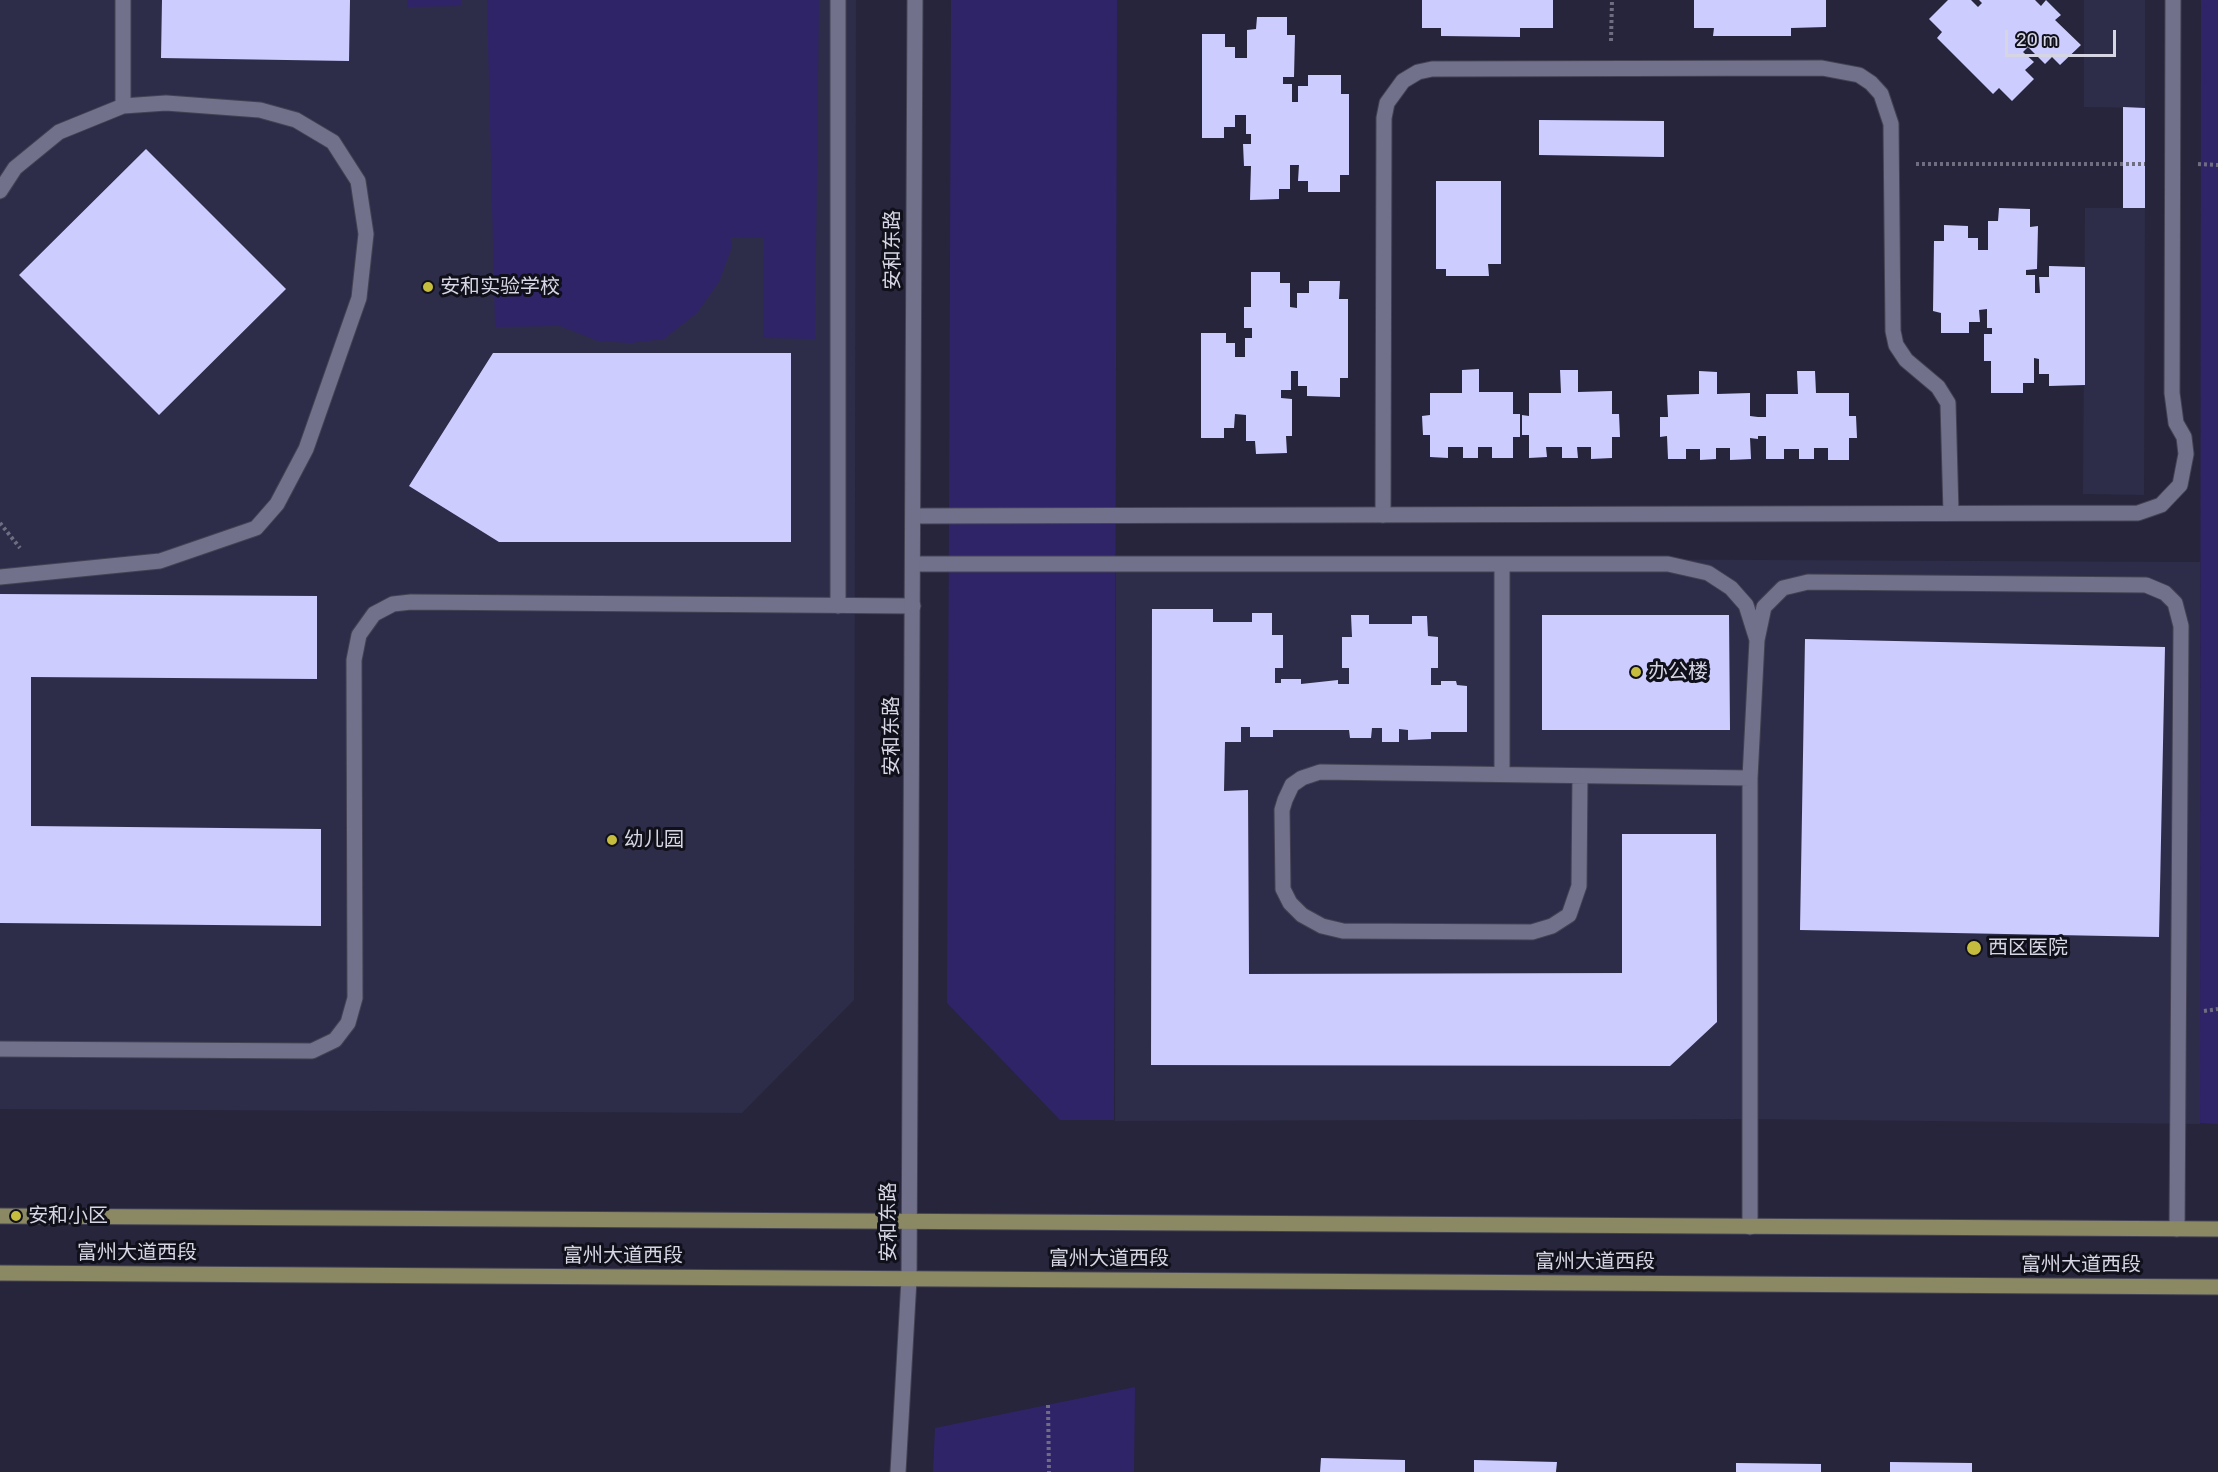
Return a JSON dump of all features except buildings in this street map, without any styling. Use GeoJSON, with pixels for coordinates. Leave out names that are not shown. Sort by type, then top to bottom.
{"type":"FeatureCollection","features":[{"type":"Feature","properties":{"kind":"main road","name":"富州大道西段"},"geometry":{"type":"LineString","coordinates":[[0,1216],[2218,1230]]}},
{"type":"Feature","properties":{"kind":"main road","name":"富州大道西段"},"geometry":{"type":"LineString","coordinates":[[0,1273],[2218,1287]]}},
{"type":"Feature","properties":{"kind":"street"},"geometry":{"type":"LineString","coordinates":[[123,0],[123,106]]}},
{"type":"Feature","properties":{"kind":"street"},"geometry":{"type":"LineString","coordinates":[[838,0],[838,606]]}},
{"type":"Feature","properties":{"kind":"street","name":"安和东路"},"geometry":{"type":"LineString","coordinates":[[898,1472],[910,1221],[915,0]]}},
{"type":"Feature","properties":{"kind":"street"},"geometry":{"type":"LineString","coordinates":[[914,516],[2138,513],[2161,505],[2180,485],[2186,454],[2184,437],[2176,423],[2172,393],[2173,0]]}},
{"type":"Feature","properties":{"kind":"street"},"geometry":{"type":"LineString","coordinates":[[1383,515],[1384,118],[1387,103],[1403,81],[1418,72],[1432,69],[1822,68],[1859,75],[1881,94],[1891,124],[1893,331],[1896,345],[1906,360],[1938,387],[1948,403],[1951,513]]}},
{"type":"Feature","properties":{"kind":"street"},"geometry":{"type":"LineString","coordinates":[[0,191],[15,168],[59,132],[123,106],[166,104],[261,110],[296,120],[333,141],[358,181],[366,234],[359,298],[306,449],[277,504],[256,528],[160,561],[0,577]]}},
{"type":"Feature","properties":{"kind":"street"},"geometry":{"type":"LineString","coordinates":[[914,564],[1668,564],[1708,573],[1731,588],[1746,605],[1757,640]]}},
{"type":"Feature","properties":{"kind":"street"},"geometry":{"type":"LineString","coordinates":[[1502,564],[1502,774]]}},
{"type":"Feature","properties":{"kind":"street"},"geometry":{"type":"LineString","coordinates":[[1750,1227],[1750,778],[1757,640],[1764,607],[1783,588],[1808,582],[2146,585],[2165,593],[2175,603],[2181,626],[2178,1229]]}},
{"type":"Feature","properties":{"kind":"street"},"geometry":{"type":"LineString","coordinates":[[0,1048],[312,1051],[335,1040],[348,1023],[355,998],[354,660],[359,635],[374,614],[393,604],[411,602],[913,606]]}},
{"type":"Feature","properties":{"kind":"street"},"geometry":{"type":"LineString","coordinates":[[1580,776],[1579,886],[1569,915],[1552,926],[1532,933],[1343,931],[1322,926],[1302,915],[1290,903],[1283,889],[1282,810],[1292,785],[1302,778],[1320,772],[1750,778]]}},
{"type":"Feature","properties":{"kind":"path"},"geometry":{"type":"LineString","coordinates":[[1611,69],[1612,0]]}},
{"type":"Feature","properties":{"kind":"path"},"geometry":{"type":"LineString","coordinates":[[1891,164],[2218,165]]}},
{"type":"Feature","properties":{"kind":"path"},"geometry":{"type":"LineString","coordinates":[[1048,1405],[1048,1472]]}},
{"type":"Feature","properties":{"kind":"shaded area","name":"安和实验学校"},"geometry":{"type":"Polygon","coordinates":[[[0,0],[856,0],[854,1000],[742,1113],[0,1109],[0,0]]]}},
{"type":"Feature","properties":{"kind":"shaded area"},"geometry":{"type":"Polygon","coordinates":[[[407,0],[461,0],[461,6],[407,7],[407,0]]]}},
{"type":"Feature","properties":{"kind":"shaded area"},"geometry":{"type":"Polygon","coordinates":[[[487,0],[819,0],[815,339],[763,338],[764,238],[731,237],[732,247],[719,282],[697,313],[664,339],[631,343],[598,341],[560,326],[495,327],[487,0]]]}},
{"type":"Feature","properties":{"kind":"shaded area"},"geometry":{"type":"Polygon","coordinates":[[[951,0],[1117,0],[1114,1120],[1060,1120],[947,1003],[951,0]]]}},
{"type":"Feature","properties":{"kind":"shaded area"},"geometry":{"type":"Polygon","coordinates":[[[2084,0],[2145,0],[2145,108],[2084,107],[2084,0]]]}},
{"type":"Feature","properties":{"kind":"shaded area"},"geometry":{"type":"Polygon","coordinates":[[[2201,0],[2218,0],[2218,1124],[2200,1123],[2201,0]]]}},
{"type":"Feature","properties":{"kind":"shaded area"},"geometry":{"type":"Polygon","coordinates":[[[2085,208],[2145,208],[2144,495],[2083,494],[2085,208]]]}},
{"type":"Feature","properties":{"kind":"shaded area"},"geometry":{"type":"Polygon","coordinates":[[[1116,557],[2200,562],[2200,1124],[1747,1119],[1115,1121],[1116,557]]]}},
{"type":"Feature","properties":{"kind":"shaded area"},"geometry":{"type":"Polygon","coordinates":[[[1135,1387],[1134,1472],[933,1472],[935,1428],[1135,1387]]]}},
{"type":"Feature","properties":{"kind":"place","name":"安和实验学校"},"geometry":{"type":"Point","coordinates":[428,287]}},
{"type":"Feature","properties":{"kind":"place","name":"办公楼"},"geometry":{"type":"Point","coordinates":[1636,672]}},
{"type":"Feature","properties":{"kind":"place","name":"幼儿园"},"geometry":{"type":"Point","coordinates":[612,840]}},
{"type":"Feature","properties":{"kind":"place","name":"西区医院"},"geometry":{"type":"Point","coordinates":[1974,948]}},
{"type":"Feature","properties":{"kind":"place","name":"安和小区"},"geometry":{"type":"Point","coordinates":[16,1216]}}]}
